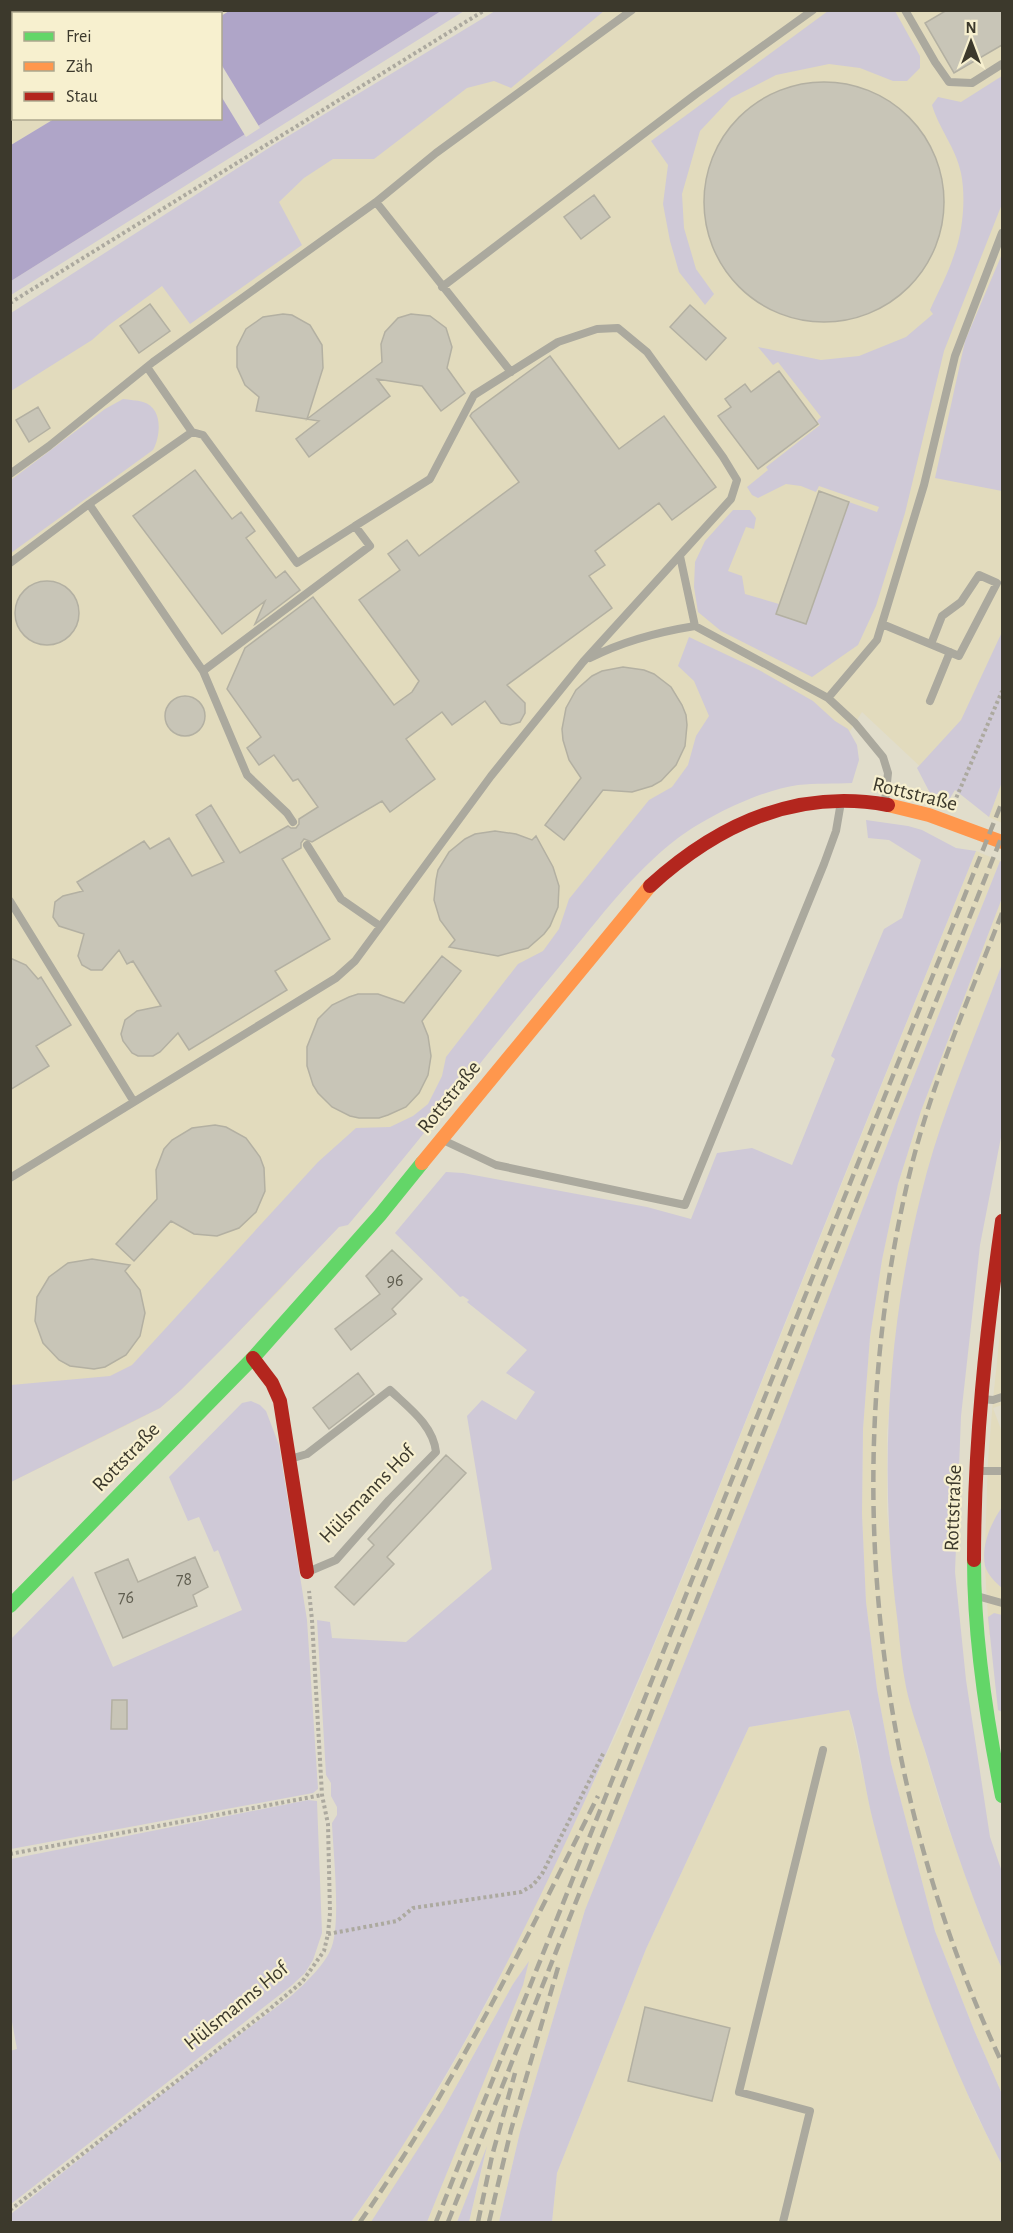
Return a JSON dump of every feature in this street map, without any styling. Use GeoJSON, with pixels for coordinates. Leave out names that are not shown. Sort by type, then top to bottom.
{"type":"FeatureCollection","features":[{"type":"Feature","properties":{"kind":"street","name":"Rottstraße"},"geometry":{"type":"LineString","coordinates":[[10,1606],[253,1358],[380,1215],[600,943],[664,871],[720,832],[754,816],[803,803],[841,801],[885,804],[946,821],[1002,842]]}},
{"type":"Feature","properties":{"kind":"street","name":"Rottstraße"},"geometry":{"type":"LineString","coordinates":[[1002,1221],[999,1260],[980,1399],[972,1530],[973,1595],[982,1693],[1002,1796]]}},
{"type":"Feature","properties":{"kind":"street","name":"Hülsmanns Hof"},"geometry":{"type":"LineString","coordinates":[[253,1358],[272,1383],[280,1401],[307,1572]]}},
{"type":"Feature","properties":{"kind":"lane"},"geometry":{"type":"LineString","coordinates":[[10,474],[49,446],[147,367],[376,202],[436,153],[633,10]]}},
{"type":"Feature","properties":{"kind":"lane"},"geometry":{"type":"LineString","coordinates":[[442,287],[696,94],[813,10]]}},
{"type":"Feature","properties":{"kind":"lane"},"geometry":{"type":"LineString","coordinates":[[904,10],[935,63],[949,82],[972,83],[1002,64]]}},
{"type":"Feature","properties":{"kind":"lane"},"geometry":{"type":"LineString","coordinates":[[376,202],[511,372]]}},
{"type":"Feature","properties":{"kind":"lane"},"geometry":{"type":"LineString","coordinates":[[828,698],[877,640],[924,485],[955,356],[1002,232]]}},
{"type":"Feature","properties":{"kind":"lane"},"geometry":{"type":"LineString","coordinates":[[10,1178],[336,978],[355,961],[491,776],[583,662],[731,499],[737,480],[723,457],[646,352],[618,328],[597,328],[558,342],[474,395],[430,478],[297,563],[203,435],[192,432],[147,367]]}},
{"type":"Feature","properties":{"kind":"lane"},"geometry":{"type":"LineString","coordinates":[[10,563],[192,432]]}},
{"type":"Feature","properties":{"kind":"lane"},"geometry":{"type":"LineString","coordinates":[[89,504],[202,671],[247,775],[293,822]]}},
{"type":"Feature","properties":{"kind":"lane"},"geometry":{"type":"LineString","coordinates":[[202,671],[370,546],[355,526]]}},
{"type":"Feature","properties":{"kind":"lane"},"geometry":{"type":"LineString","coordinates":[[680,556],[695,626]]}},
{"type":"Feature","properties":{"kind":"lane"},"geometry":{"type":"LineString","coordinates":[[882,624],[959,656],[997,583],[979,575],[961,602],[942,616],[931,644]]}},
{"type":"Feature","properties":{"kind":"lane"},"geometry":{"type":"LineString","coordinates":[[583,662],[613,646],[662,632],[695,626],[828,698],[855,723],[883,757],[888,773],[885,804]]}},
{"type":"Feature","properties":{"kind":"lane"},"geometry":{"type":"LineString","coordinates":[[930,701],[951,652]]}},
{"type":"Feature","properties":{"kind":"lane"},"geometry":{"type":"LineString","coordinates":[[442,1140],[496,1165],[685,1205],[825,864],[836,831],[841,801]]}},
{"type":"Feature","properties":{"kind":"lane"},"geometry":{"type":"LineString","coordinates":[[307,845],[341,899],[380,926]]}},
{"type":"Feature","properties":{"kind":"lane"},"geometry":{"type":"LineString","coordinates":[[10,901],[134,1102]]}},
{"type":"Feature","properties":{"kind":"lane","name":"Hülsmanns Hof"},"geometry":{"type":"LineString","coordinates":[[290,1460],[307,1454],[390,1390],[418,1415],[435,1439],[436,1452],[389,1500],[336,1560],[307,1572]]}},
{"type":"Feature","properties":{"kind":"lane"},"geometry":{"type":"LineString","coordinates":[[980,1399],[993,1400],[1002,1397]]}},
{"type":"Feature","properties":{"kind":"lane"},"geometry":{"type":"LineString","coordinates":[[974,1471],[1002,1471]]}},
{"type":"Feature","properties":{"kind":"lane"},"geometry":{"type":"LineString","coordinates":[[973,1595],[1002,1603]]}},
{"type":"Feature","properties":{"kind":"lane"},"geometry":{"type":"LineString","coordinates":[[783,2223],[810,2111],[740,2092],[823,1750]]}},
{"type":"Feature","properties":{"kind":"path"},"geometry":{"type":"LineString","coordinates":[[10,303],[484,10]]}},
{"type":"Feature","properties":{"kind":"path"},"geometry":{"type":"LineString","coordinates":[[946,821],[1002,691]]}},
{"type":"Feature","properties":{"kind":"path","name":"Hülsmanns Hof"},"geometry":{"type":"LineString","coordinates":[[10,2210],[302,1982],[324,1951],[330,1913],[328,1824],[322,1795],[307,1572]]}},
{"type":"Feature","properties":{"kind":"path"},"geometry":{"type":"LineString","coordinates":[[328,1934],[398,1921],[413,1908],[521,1892],[533,1885],[542,1874],[604,1752]]}},
{"type":"Feature","properties":{"kind":"path"},"geometry":{"type":"LineString","coordinates":[[10,1854],[322,1795]]}},
{"type":"Feature","properties":{"kind":"shaded area"},"geometry":{"type":"Polygon","coordinates":[[[11,11],[229,11],[222,15],[222,12],[12,12],[12,120],[52,120],[11,145],[11,11]]]}},
{"type":"Feature","properties":{"kind":"shaded area"},"geometry":{"type":"Polygon","coordinates":[[[229,11],[441,11],[11,281],[11,145],[52,120],[222,120],[222,15],[229,11]]]}},
{"type":"Feature","properties":{"kind":"shaded area"},"geometry":{"type":"Polygon","coordinates":[[[441,11],[464,11],[11,295],[11,281],[441,11]]]}},
{"type":"Feature","properties":{"kind":"shaded area"},"geometry":{"type":"Polygon","coordinates":[[[495,11],[604,11],[511,88],[494,81],[467,88],[374,159],[333,159],[304,178],[279,202],[302,245],[190,324],[162,286],[92,340],[11,391],[11,313],[275,144],[495,11]]]}},
{"type":"Feature","properties":{"kind":"shaded area"},"geometry":{"type":"Polygon","coordinates":[[[538,11],[1002,11],[1002,649],[952,759],[926,772],[862,712],[842,744],[684,815],[281,1289],[182,1389],[160,1408],[11,1482],[10,339],[538,11]]]}},
{"type":"Feature","properties":{"kind":"shaded area"},"geometry":{"type":"Polygon","coordinates":[[[828,11],[895,11],[920,56],[920,68],[907,81],[893,81],[860,68],[829,64],[776,75],[731,98],[700,131],[682,194],[684,228],[696,269],[714,294],[705,305],[679,272],[663,204],[668,165],[651,141],[828,11]]]}},
{"type":"Feature","properties":{"kind":"shaded area"},"geometry":{"type":"Polygon","coordinates":[[[1002,76],[1002,204],[944,351],[905,513],[876,606],[858,645],[812,677],[721,631],[698,612],[694,587],[695,562],[705,541],[733,510],[750,510],[756,518],[754,529],[746,527],[728,571],[742,576],[745,594],[779,604],[776,614],[806,624],[849,502],[877,512],[879,507],[819,486],[816,492],[801,486],[786,484],[758,498],[752,495],[747,487],[768,470],[766,467],[820,425],[817,421],[821,417],[778,362],[773,365],[758,347],[821,360],[859,356],[906,337],[933,314],[930,310],[957,246],[963,204],[963,183],[959,164],[932,105],[938,97],[961,102],[1002,76]]]}},
{"type":"Feature","properties":{"kind":"shaded area"},"geometry":{"type":"Polygon","coordinates":[[[1002,254],[1002,491],[935,478],[965,341],[1002,254]]]}},
{"type":"Feature","properties":{"kind":"shaded area"},"geometry":{"type":"Polygon","coordinates":[[[123,399],[143,402],[154,410],[159,430],[153,450],[11,553],[11,480],[105,409],[123,399]]]}},
{"type":"Feature","properties":{"kind":"shaded area"},"geometry":{"type":"Polygon","coordinates":[[[1002,632],[1002,782],[989,817],[955,790],[947,803],[931,795],[917,768],[961,720],[1002,632]]]}},
{"type":"Feature","properties":{"kind":"shaded area"},"geometry":{"type":"Polygon","coordinates":[[[689,637],[759,670],[813,701],[835,721],[848,729],[857,745],[859,760],[852,783],[798,785],[768,792],[704,821],[662,851],[631,881],[604,913],[348,1225],[339,1227],[182,1389],[160,1408],[11,1482],[11,1385],[110,1376],[132,1365],[318,1162],[356,1128],[390,1127],[413,1116],[428,1104],[442,1076],[446,1057],[518,964],[543,951],[559,929],[569,899],[649,800],[672,787],[688,765],[696,736],[709,716],[694,681],[678,666],[689,637]]]}},
{"type":"Feature","properties":{"kind":"shaded area"},"geometry":{"type":"Polygon","coordinates":[[[1002,782],[1002,823],[989,817],[1002,782]]]}},
{"type":"Feature","properties":{"kind":"shaded area"},"geometry":{"type":"Polygon","coordinates":[[[866,820],[908,826],[922,830],[956,848],[976,851],[658,1635],[570,1833],[496,1984],[442,2082],[351,2222],[11,2222],[11,2214],[137,2113],[291,1996],[327,1957],[334,1940],[336,1926],[332,1823],[337,1815],[337,1807],[331,1796],[331,1783],[326,1775],[317,1620],[330,1622],[332,1638],[406,1642],[492,1569],[467,1416],[482,1400],[516,1420],[535,1392],[506,1373],[527,1350],[467,1302],[469,1300],[463,1296],[460,1297],[395,1233],[446,1172],[463,1173],[647,1207],[691,1219],[717,1153],[752,1148],[792,1165],[835,1059],[831,1056],[884,929],[902,918],[921,860],[889,840],[868,838],[866,820]]]}},
{"type":"Feature","properties":{"kind":"shaded area"},"geometry":{"type":"Polygon","coordinates":[[[976,851],[1000,861],[897,1119],[779,1427],[585,1910],[520,2132],[499,2222],[469,2222],[486,2152],[457,2222],[427,2222],[522,1985],[528,1963],[513,1984],[443,2110],[391,2194],[371,2222],[351,2222],[447,2075],[489,1999],[621,1724],[690,1560],[976,851]]]}},
{"type":"Feature","properties":{"kind":"shaded area"},"geometry":{"type":"Polygon","coordinates":[[[1000,861],[1002,862],[1002,898],[921,1111],[898,1184],[882,1260],[870,1337],[863,1429],[862,1514],[866,1602],[877,1689],[891,1763],[935,1931],[1002,2094],[1002,2165],[944,2040],[912,1954],[873,1821],[849,1710],[749,1727],[646,1949],[557,2173],[552,2222],[499,2222],[520,2132],[585,1910],[779,1427],[897,1119],[1000,861]]]}},
{"type":"Feature","properties":{"kind":"shaded area"},"geometry":{"type":"Polygon","coordinates":[[[1002,898],[1002,964],[943,1121],[896,1347],[887,1432],[887,1512],[906,1687],[942,1810],[981,1919],[1002,1969],[1002,2094],[935,1931],[891,1763],[877,1689],[866,1602],[862,1514],[863,1429],[870,1337],[882,1260],[898,1184],[921,1111],[1002,898]]]}},
{"type":"Feature","properties":{"kind":"shaded area"},"geometry":{"type":"Polygon","coordinates":[[[1002,964],[1002,1132],[980,1245],[961,1416],[955,1572],[966,1680],[990,1837],[1002,1872],[1002,1969],[952,1838],[906,1687],[892,1571],[888,1463],[893,1355],[909,1248],[921,1195],[948,1107],[1002,964]]]}},
{"type":"Feature","properties":{"kind":"shaded area"},"geometry":{"type":"Polygon","coordinates":[[[1002,1313],[1002,1405],[993,1408],[1002,1432],[1002,1507],[991,1527],[985,1549],[988,1461],[993,1400],[1002,1313]]]}},
{"type":"Feature","properties":{"kind":"shaded area"},"geometry":{"type":"Polygon","coordinates":[[[251,1401],[266,1411],[279,1445],[307,1620],[318,1789],[313,1793],[11,1849],[11,1639],[73,1576],[113,1667],[242,1610],[218,1550],[214,1552],[199,1517],[188,1521],[169,1477],[242,1403],[251,1401]]]}},
{"type":"Feature","properties":{"kind":"shaded area"},"geometry":{"type":"Polygon","coordinates":[[[1002,1507],[1002,1588],[985,1566],[984,1550],[994,1520],[1002,1507]]]}},
{"type":"Feature","properties":{"kind":"shaded area"},"geometry":{"type":"Polygon","coordinates":[[[985,1567],[1002,1588],[1002,1629],[989,1635],[985,1567]]]}},
{"type":"Feature","properties":{"kind":"shaded area"},"geometry":{"type":"Polygon","coordinates":[[[994,1613],[1002,1615],[1002,1712],[998,1710],[988,1617],[994,1613]]]}},
{"type":"Feature","properties":{"kind":"shaded area"},"geometry":{"type":"Polygon","coordinates":[[[849,1710],[873,1821],[909,1943],[973,2108],[1002,2165],[1002,2222],[552,2222],[557,2173],[646,1949],[749,1727],[849,1710]]]}},
{"type":"Feature","properties":{"kind":"shaded area"},"geometry":{"type":"Polygon","coordinates":[[[308,1800],[317,1801],[322,1933],[313,1960],[305,1973],[11,2204],[10,2051],[17,2049],[10,2011],[11,1859],[308,1800]]]}},
{"type":"Feature","properties":{"kind":"shaded area"},"geometry":{"type":"Polygon","coordinates":[[[529,1961],[523,1985],[427,2222],[371,2222],[443,2110],[513,1984],[529,1961]]]}},
{"type":"Feature","properties":{"kind":"shaded area"},"geometry":{"type":"Polygon","coordinates":[[[487,2146],[469,2222],[457,2222],[487,2146]]]}},
{"type":"Feature","properties":{"kind":"pier"},"geometry":{"type":"Polygon","coordinates":[[[222,66],[260,128],[246,137],[222,98],[222,66]]]}},
{"type":"Feature","properties":{"kind":"building"},"geometry":{"type":"Polygon","coordinates":[[[947,10],[1002,10],[1002,45],[954,73],[925,23],[947,10]]]}},
{"type":"Feature","properties":{"kind":"building"},"geometry":{"type":"Polygon","coordinates":[[[812,82],[836,82],[859,87],[881,96],[909,117],[924,135],[935,156],[942,179],[944,202],[942,225],[935,248],[924,269],[909,287],[881,308],[859,317],[836,322],[812,322],[789,317],[767,308],[748,295],[731,278],[718,259],[709,237],[704,214],[704,190],[709,167],[718,145],[731,126],[748,109],[767,96],[789,87],[812,82]]]}},
{"type":"Feature","properties":{"kind":"building"},"geometry":{"type":"Polygon","coordinates":[[[594,195],[610,217],[581,239],[564,217],[594,195]]]}},
{"type":"Feature","properties":{"kind":"building"},"geometry":{"type":"Polygon","coordinates":[[[150,304],[170,331],[139,353],[120,326],[150,304]]]}},
{"type":"Feature","properties":{"kind":"building"},"geometry":{"type":"Polygon","coordinates":[[[690,305],[726,338],[706,360],[670,327],[690,305]]]}},
{"type":"Feature","properties":{"kind":"building"},"geometry":{"type":"Polygon","coordinates":[[[411,314],[430,316],[446,328],[452,347],[447,368],[465,393],[441,411],[422,386],[377,379],[390,396],[309,457],[296,439],[319,421],[256,411],[259,397],[245,385],[237,367],[237,347],[246,329],[263,317],[292,315],[310,325],[322,345],[323,368],[307,419],[382,362],[381,344],[385,332],[398,318],[411,314]]]}},
{"type":"Feature","properties":{"kind":"building"},"geometry":{"type":"Polygon","coordinates":[[[550,356],[619,449],[664,416],[716,487],[672,520],[659,503],[595,551],[605,565],[589,576],[612,608],[507,685],[525,703],[525,713],[520,722],[510,725],[501,723],[485,701],[452,725],[442,712],[406,739],[435,779],[390,812],[382,801],[312,842],[304,839],[301,848],[282,859],[330,939],[275,971],[287,990],[189,1050],[178,1033],[153,1056],[138,1056],[132,1053],[121,1034],[125,1020],[137,1011],[161,1006],[133,961],[127,964],[119,950],[102,970],[91,970],[82,965],[78,956],[84,934],[59,926],[53,917],[55,902],[63,896],[83,891],[77,882],[144,841],[150,849],[169,838],[192,876],[224,862],[196,815],[211,805],[240,853],[288,826],[296,828],[299,819],[318,807],[298,779],[293,781],[274,755],[259,765],[247,748],[261,737],[227,689],[245,648],[313,597],[394,705],[412,692],[419,681],[359,600],[400,570],[388,554],[407,540],[419,556],[519,482],[470,416],[550,356]]]}},
{"type":"Feature","properties":{"kind":"building"},"geometry":{"type":"Polygon","coordinates":[[[779,371],[818,424],[758,469],[718,416],[731,407],[725,399],[745,384],[751,392],[779,371]]]}},
{"type":"Feature","properties":{"kind":"building"},"geometry":{"type":"Polygon","coordinates":[[[38,407],[50,428],[29,442],[16,420],[38,407]]]}},
{"type":"Feature","properties":{"kind":"building"},"geometry":{"type":"Polygon","coordinates":[[[195,470],[232,519],[241,512],[255,531],[246,538],[276,578],[285,571],[300,590],[255,624],[265,601],[222,634],[133,516],[195,470]]]}},
{"type":"Feature","properties":{"kind":"building"},"geometry":{"type":"Polygon","coordinates":[[[819,491],[849,502],[806,624],[776,614],[819,491]]]}},
{"type":"Feature","properties":{"kind":"building"},"geometry":{"type":"Polygon","coordinates":[[[47,581],[65,586],[70,590],[74,595],[79,613],[74,631],[70,636],[65,640],[47,645],[29,640],[24,636],[20,631],[15,613],[20,595],[24,590],[29,586],[47,581]]]}},
{"type":"Feature","properties":{"kind":"building"},"geometry":{"type":"Polygon","coordinates":[[[623,667],[654,674],[671,687],[686,715],[685,746],[676,765],[661,781],[652,786],[632,792],[603,790],[564,840],[545,825],[581,778],[569,760],[563,740],[562,729],[566,708],[576,690],[592,676],[602,671],[623,667]]]}},
{"type":"Feature","properties":{"kind":"building"},"geometry":{"type":"Polygon","coordinates":[[[185,696],[193,697],[199,702],[204,708],[204,724],[199,730],[193,735],[185,736],[177,735],[171,730],[166,724],[165,716],[166,708],[171,702],[177,697],[185,696]]]}},
{"type":"Feature","properties":{"kind":"building"},"geometry":{"type":"Polygon","coordinates":[[[495,831],[516,834],[532,840],[536,836],[553,867],[559,886],[558,907],[544,934],[528,948],[498,956],[449,947],[455,940],[440,920],[434,900],[438,870],[449,852],[475,834],[495,831]]]}},
{"type":"Feature","properties":{"kind":"building"},"geometry":{"type":"Polygon","coordinates":[[[442,956],[461,971],[422,1021],[428,1036],[431,1056],[428,1075],[419,1093],[406,1107],[379,1118],[350,1116],[332,1107],[313,1085],[307,1066],[307,1047],[318,1019],[332,1005],[358,994],[378,994],[404,1003],[442,956]]]}},
{"type":"Feature","properties":{"kind":"building"},"geometry":{"type":"Polygon","coordinates":[[[10,958],[26,965],[38,979],[41,977],[71,1025],[36,1046],[49,1066],[10,1090],[10,958]]]}},
{"type":"Feature","properties":{"kind":"building"},"geometry":{"type":"Polygon","coordinates":[[[215,1125],[226,1127],[246,1138],[260,1157],[264,1168],[265,1191],[256,1212],[239,1228],[217,1236],[194,1234],[171,1221],[134,1261],[116,1244],[157,1199],[156,1170],[164,1149],[172,1140],[192,1128],[215,1125]]]}},
{"type":"Feature","properties":{"kind":"building"},"geometry":{"type":"Polygon","coordinates":[[[392,1250],[422,1279],[392,1309],[396,1314],[351,1350],[335,1329],[380,1294],[366,1276],[392,1250]]]}},
{"type":"Feature","properties":{"kind":"building"},"geometry":{"type":"Polygon","coordinates":[[[92,1259],[130,1265],[125,1271],[140,1290],[145,1313],[140,1336],[126,1355],[105,1367],[94,1369],[70,1366],[59,1360],[43,1343],[35,1321],[37,1297],[49,1277],[68,1263],[92,1259]]]}},
{"type":"Feature","properties":{"kind":"building"},"geometry":{"type":"Polygon","coordinates":[[[358,1373],[374,1394],[329,1429],[313,1408],[358,1373]]]}},
{"type":"Feature","properties":{"kind":"building"},"geometry":{"type":"Polygon","coordinates":[[[446,1455],[466,1473],[387,1557],[394,1564],[354,1605],[335,1587],[374,1545],[368,1539],[446,1455]]]}},
{"type":"Feature","properties":{"kind":"building"},"geometry":{"type":"Polygon","coordinates":[[[195,1557],[208,1587],[193,1595],[197,1606],[123,1638],[95,1573],[128,1559],[138,1582],[195,1557]]]}},
{"type":"Feature","properties":{"kind":"building"},"geometry":{"type":"Polygon","coordinates":[[[112,1700],[127,1700],[127,1729],[111,1729],[112,1700]]]}},
{"type":"Feature","properties":{"kind":"building"},"geometry":{"type":"Polygon","coordinates":[[[645,2007],[730,2028],[712,2101],[628,2081],[645,2007]]]}},
{"type":"Feature","properties":{"kind":"railway"},"geometry":{"type":"LineString","coordinates":[[436,2222],[1002,802]]}},
{"type":"Feature","properties":{"kind":"railway"},"geometry":{"type":"LineString","coordinates":[[448,2222],[1002,836]]}},
{"type":"Feature","properties":{"kind":"railway"},"geometry":{"type":"LineString","coordinates":[[1002,913],[936,1084],[906,1189],[886,1299],[875,1410],[874,1522],[882,1634],[898,1745],[924,1853],[959,1960],[1002,2063]]}},
{"type":"Feature","properties":{"kind":"railway"},"geometry":{"type":"LineString","coordinates":[[360,2222],[457,2067],[515,1960],[598,1796]]}},
{"type":"Feature","properties":{"kind":"railway"},"geometry":{"type":"LineString","coordinates":[[489,2222],[511,2130],[559,1964]]}},
{"type":"Feature","properties":{"kind":"railway"},"geometry":{"type":"LineString","coordinates":[[478,2222],[492,2156],[515,2073]]}},
{"type":"Feature","properties":{"kind":"traffic: fast"},"geometry":{"type":"LineString","coordinates":[[10,1606],[253,1358],[380,1215],[422,1163]]}},
{"type":"Feature","properties":{"kind":"traffic: fast"},"geometry":{"type":"LineString","coordinates":[[974,1560],[976,1620],[982,1679],[1002,1796]]}},
{"type":"Feature","properties":{"kind":"traffic: slow"},"geometry":{"type":"LineString","coordinates":[[888,805],[929,815],[1002,842]]}},
{"type":"Feature","properties":{"kind":"traffic: slow"},"geometry":{"type":"LineString","coordinates":[[422,1163],[650,886]]}},
{"type":"Feature","properties":{"kind":"traffic: jam"},"geometry":{"type":"LineString","coordinates":[[650,886],[702,845],[759,816],[789,807],[821,802],[854,801],[888,805]]}},
{"type":"Feature","properties":{"kind":"traffic: jam"},"geometry":{"type":"LineString","coordinates":[[974,1560],[976,1475],[982,1390],[1002,1221]]}},
{"type":"Feature","properties":{"kind":"traffic: jam"},"geometry":{"type":"LineString","coordinates":[[253,1358],[272,1383],[280,1401],[307,1572]]}}]}
